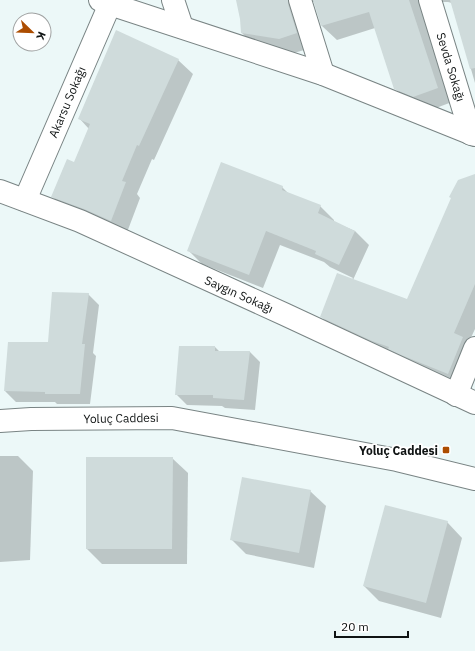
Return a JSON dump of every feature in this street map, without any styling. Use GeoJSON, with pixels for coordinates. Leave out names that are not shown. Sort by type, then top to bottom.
{"type":"FeatureCollection","features":[{"type":"Feature","properties":{"kind":"street"},"geometry":{"type":"LineString","coordinates":[[173,0],[182,27]]}},
{"type":"Feature","properties":{"kind":"street"},"geometry":{"type":"LineString","coordinates":[[300,0],[322,74]]}},
{"type":"Feature","properties":{"kind":"street","name":"Sevda Sokağı"},"geometry":{"type":"LineString","coordinates":[[430,0],[473,135]]}},
{"type":"Feature","properties":{"kind":"street"},"geometry":{"type":"LineString","coordinates":[[105,2],[322,74],[473,135]]}},
{"type":"Feature","properties":{"kind":"street","name":"Akarsu Sokağı"},"geometry":{"type":"LineString","coordinates":[[25,200],[105,2]]}},
{"type":"Feature","properties":{"kind":"street","name":"Saygın Sokağı"},"geometry":{"type":"LineString","coordinates":[[0,191],[80,222],[284,314],[466,399]]}},
{"type":"Feature","properties":{"kind":"street"},"geometry":{"type":"LineString","coordinates":[[466,399],[475,348]]}},
{"type":"Feature","properties":{"kind":"street","name":"Yoluç Caddesi"},"geometry":{"type":"LineString","coordinates":[[0,421],[31,419],[172,418],[397,460],[475,479]]}},
{"type":"Feature","properties":{"kind":"building"},"geometry":{"type":"Polygon","coordinates":[[[236,0],[288,0],[297,33],[279,39],[241,33],[236,0]]]}},
{"type":"Feature","properties":{"kind":"building"},"geometry":{"type":"Polygon","coordinates":[[[313,0],[409,0],[438,88],[413,97],[394,89],[369,12],[321,26],[313,0]]]}},
{"type":"Feature","properties":{"kind":"building"},"geometry":{"type":"Polygon","coordinates":[[[450,0],[475,0],[475,68],[470,69],[450,0]]]}},
{"type":"Feature","properties":{"kind":"building"},"geometry":{"type":"Polygon","coordinates":[[[116,30],[179,59],[139,146],[137,145],[122,181],[126,182],[111,221],[51,197],[67,159],[74,162],[90,124],[78,119],[116,30]]]}},
{"type":"Feature","properties":{"kind":"building"},"geometry":{"type":"Polygon","coordinates":[[[221,162],[283,186],[282,190],[321,205],[318,213],[355,231],[339,265],[315,254],[316,251],[266,231],[249,275],[187,251],[221,162]]]}},
{"type":"Feature","properties":{"kind":"building"},"geometry":{"type":"Polygon","coordinates":[[[475,174],[475,284],[454,333],[463,337],[448,374],[401,355],[388,349],[389,347],[372,341],[320,317],[337,273],[407,299],[451,198],[449,197],[458,180],[475,174]]]}},
{"type":"Feature","properties":{"kind":"building"},"geometry":{"type":"Polygon","coordinates":[[[52,292],[89,293],[82,344],[85,344],[80,394],[45,394],[45,392],[4,391],[8,342],[48,342],[52,292]]]}},
{"type":"Feature","properties":{"kind":"building"},"geometry":{"type":"Polygon","coordinates":[[[179,346],[215,346],[215,351],[250,351],[244,400],[213,398],[213,395],[175,395],[179,346]]]}},
{"type":"Feature","properties":{"kind":"building"},"geometry":{"type":"Polygon","coordinates":[[[86,457],[173,457],[172,549],[86,549],[86,457]]]}},
{"type":"Feature","properties":{"kind":"building"},"geometry":{"type":"Polygon","coordinates":[[[242,477],[311,490],[299,553],[230,540],[242,477]]]}},
{"type":"Feature","properties":{"kind":"building"},"geometry":{"type":"Polygon","coordinates":[[[385,505],[448,521],[426,603],[363,586],[385,505]]]}},
{"type":"Feature","properties":{"kind":"place","name":"Yoluç Caddesi"},"geometry":{"type":"Point","coordinates":[446,450]}}]}
